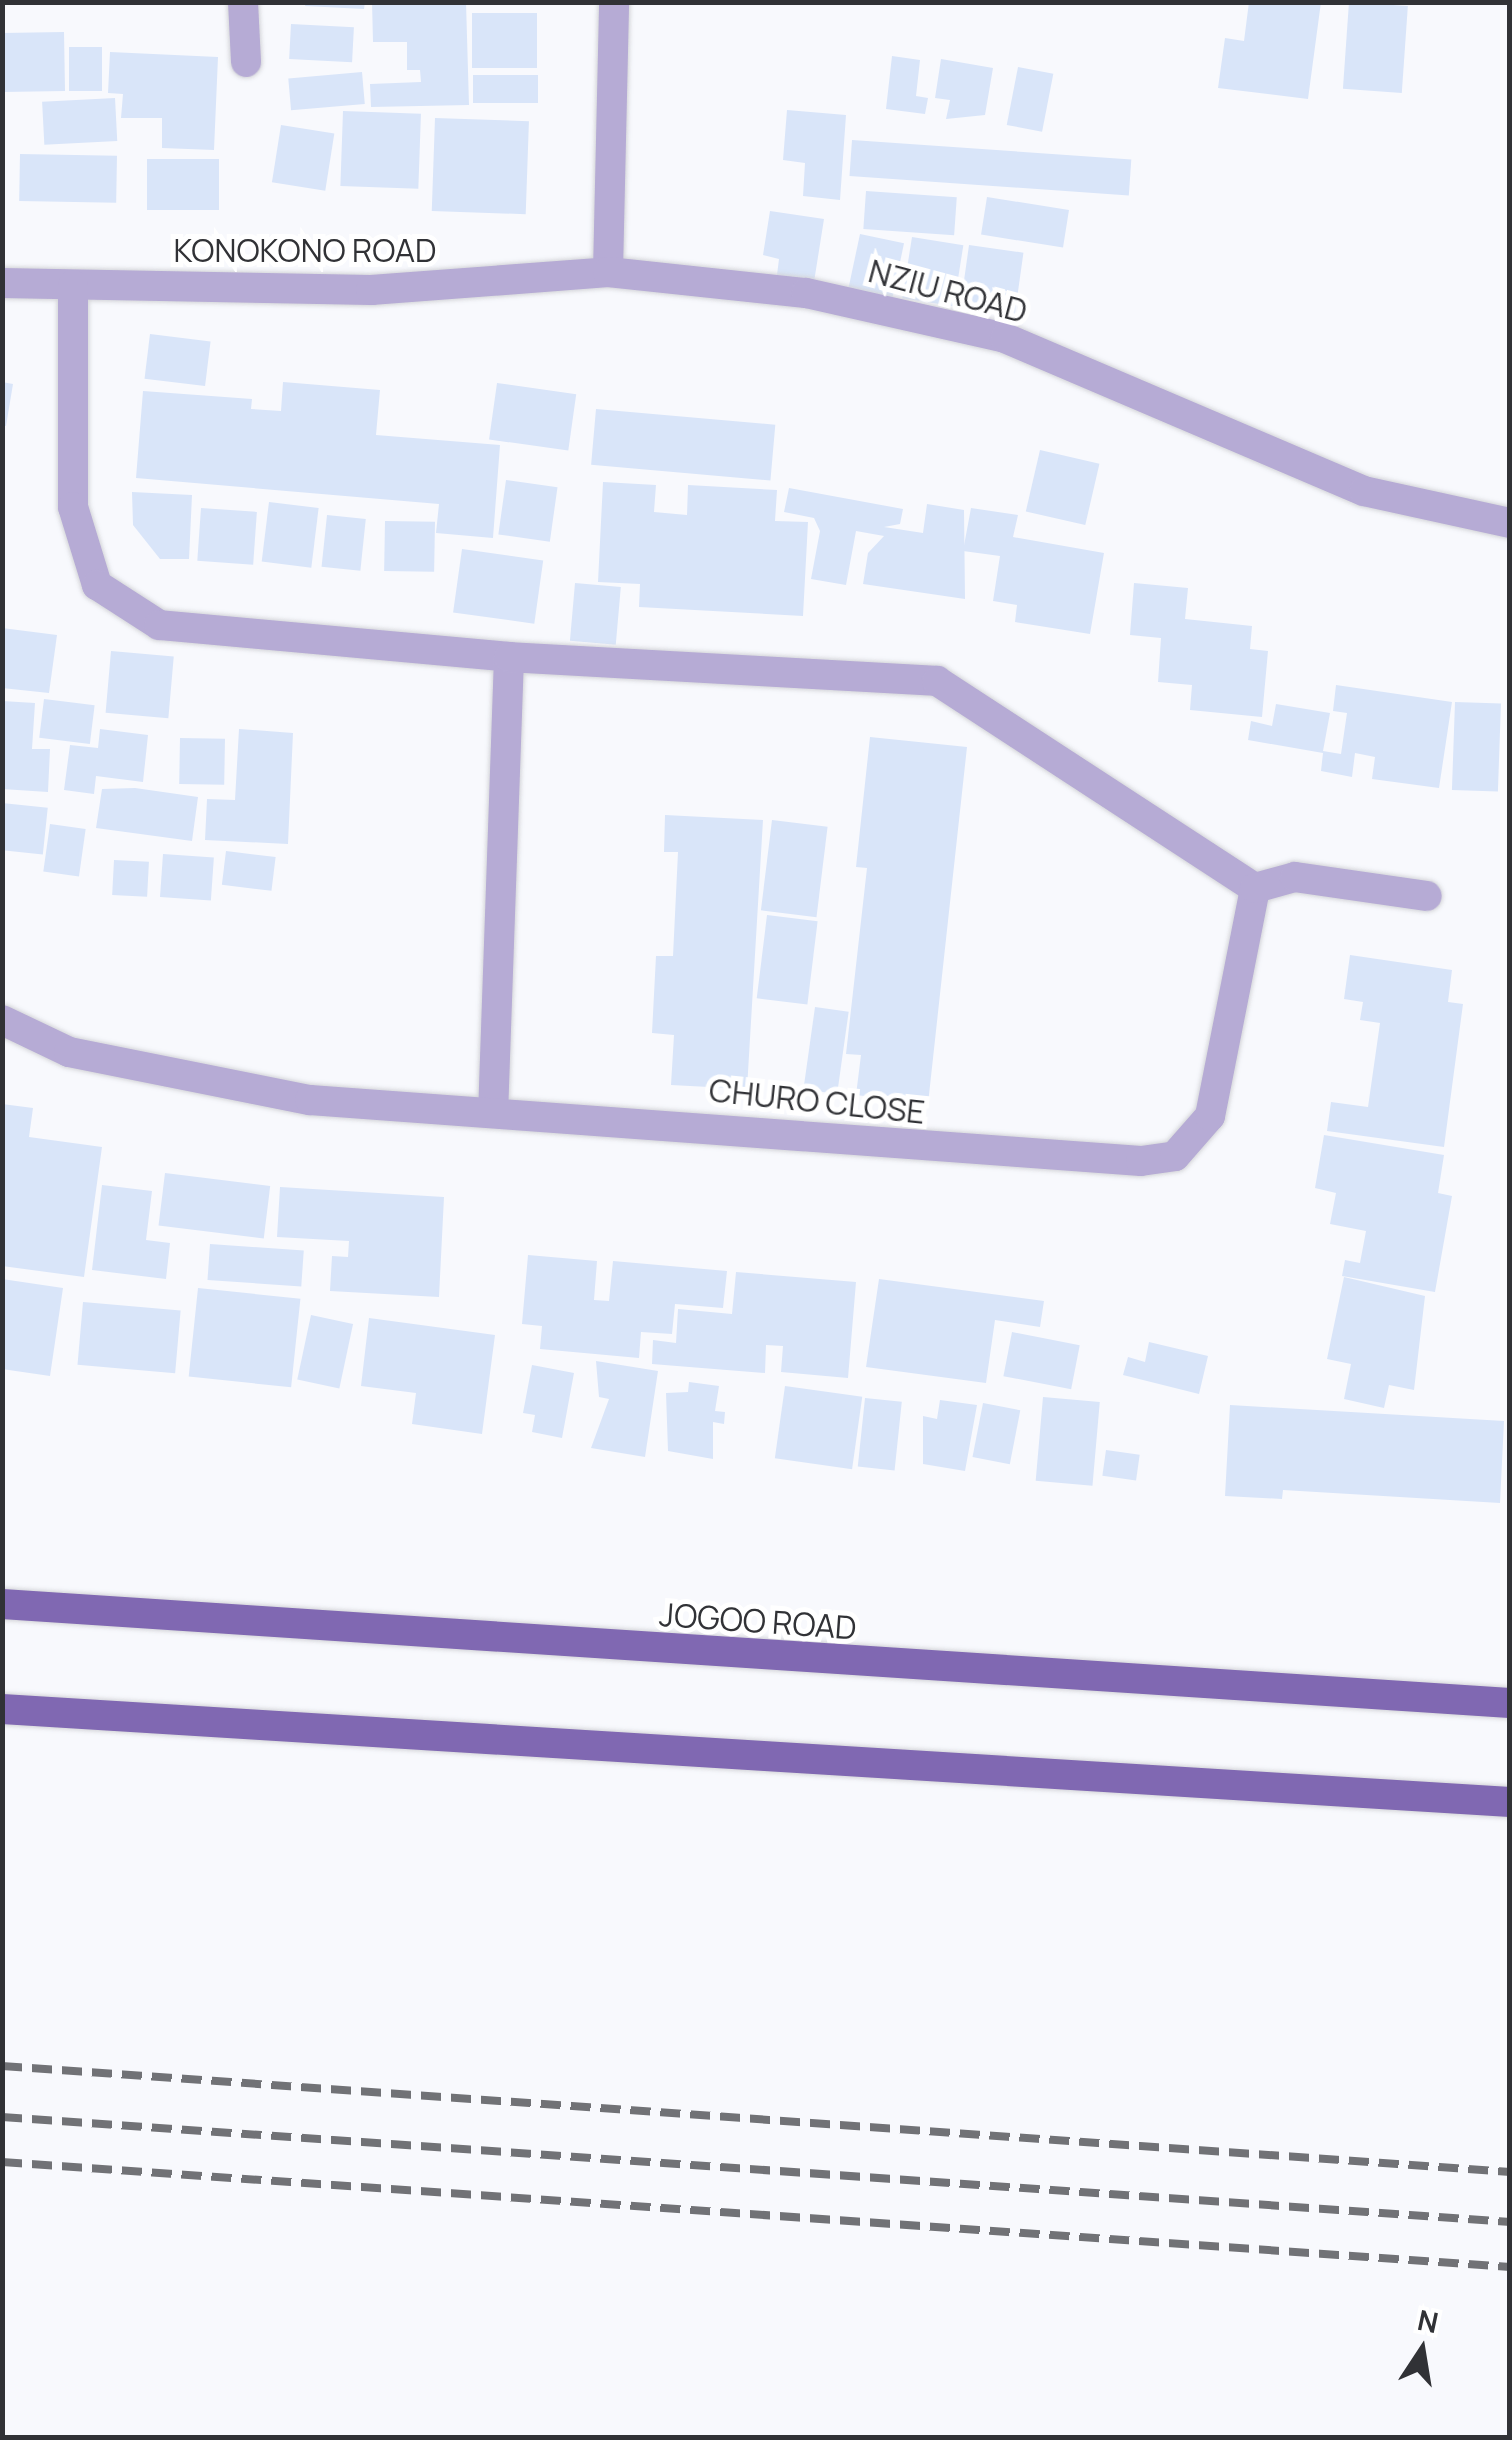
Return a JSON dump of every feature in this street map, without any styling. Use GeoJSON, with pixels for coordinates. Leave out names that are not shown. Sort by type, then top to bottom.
{"type":"FeatureCollection","features":[{"type":"Feature","properties":{"kind":"main road","name":"JOGOO ROAD"},"geometry":{"type":"LineString","coordinates":[[2,1604],[1510,1703]]}},
{"type":"Feature","properties":{"kind":"main road"},"geometry":{"type":"LineString","coordinates":[[2,1709],[1510,1802]]}},
{"type":"Feature","properties":{"kind":"street"},"geometry":{"type":"LineString","coordinates":[[244,2],[246,62]]}},
{"type":"Feature","properties":{"kind":"street"},"geometry":{"type":"LineString","coordinates":[[608,272],[614,2]]}},
{"type":"Feature","properties":{"kind":"street","name":"KONOKONO ROAD"},"geometry":{"type":"LineString","coordinates":[[2,283],[371,290],[608,272]]}},
{"type":"Feature","properties":{"kind":"street","name":"NZIU ROAD"},"geometry":{"type":"LineString","coordinates":[[608,272],[921,315],[1005,338],[1364,491],[1510,523]]}},
{"type":"Feature","properties":{"kind":"street"},"geometry":{"type":"LineString","coordinates":[[73,285],[73,507],[98,585],[131,612],[178,628],[509,657],[937,680],[1255,888],[1295,878],[1426,896]]}},
{"type":"Feature","properties":{"kind":"street"},"geometry":{"type":"LineString","coordinates":[[493,1107],[509,657]]}},
{"type":"Feature","properties":{"kind":"street","name":"CHURO CLOSE"},"geometry":{"type":"LineString","coordinates":[[2,1020],[69,1052],[240,1090],[493,1107],[1074,1162],[1175,1156],[1210,1116],[1255,888]]}},
{"type":"Feature","properties":{"kind":"building"},"geometry":{"type":"Polygon","coordinates":[[[306,2],[365,2],[364,9],[305,6],[306,2]]]}},
{"type":"Feature","properties":{"kind":"building"},"geometry":{"type":"Polygon","coordinates":[[[372,2],[466,2],[469,105],[371,107],[370,84],[421,82],[420,70],[407,70],[407,42],[373,42],[372,2]]]}},
{"type":"Feature","properties":{"kind":"building"},"geometry":{"type":"Polygon","coordinates":[[[1249,2],[1321,2],[1308,99],[1218,88],[1225,38],[1244,41],[1249,2]]]}},
{"type":"Feature","properties":{"kind":"building"},"geometry":{"type":"Polygon","coordinates":[[[1349,2],[1408,6],[1402,93],[1343,89],[1349,2]]]}},
{"type":"Feature","properties":{"kind":"building"},"geometry":{"type":"Polygon","coordinates":[[[472,13],[537,13],[537,68],[472,68],[472,13]]]}},
{"type":"Feature","properties":{"kind":"building"},"geometry":{"type":"Polygon","coordinates":[[[291,24],[354,27],[352,62],[289,59],[291,24]]]}},
{"type":"Feature","properties":{"kind":"building"},"geometry":{"type":"Polygon","coordinates":[[[64,32],[65,91],[3,92],[2,33],[64,32]]]}},
{"type":"Feature","properties":{"kind":"building"},"geometry":{"type":"Polygon","coordinates":[[[69,47],[102,47],[102,91],[69,91],[69,47]]]}},
{"type":"Feature","properties":{"kind":"building"},"geometry":{"type":"Polygon","coordinates":[[[110,52],[218,57],[214,150],[162,148],[162,118],[121,118],[123,94],[108,93],[110,52]]]}},
{"type":"Feature","properties":{"kind":"building"},"geometry":{"type":"Polygon","coordinates":[[[892,56],[920,60],[916,96],[928,98],[925,114],[886,109],[892,56]]]}},
{"type":"Feature","properties":{"kind":"building"},"geometry":{"type":"Polygon","coordinates":[[[941,59],[993,68],[985,115],[946,119],[950,100],[935,98],[941,59]]]}},
{"type":"Feature","properties":{"kind":"building"},"geometry":{"type":"Polygon","coordinates":[[[1018,67],[1053,74],[1042,132],[1007,125],[1018,67]]]}},
{"type":"Feature","properties":{"kind":"building"},"geometry":{"type":"Polygon","coordinates":[[[362,72],[365,104],[291,110],[288,78],[362,72]]]}},
{"type":"Feature","properties":{"kind":"building"},"geometry":{"type":"Polygon","coordinates":[[[473,75],[538,75],[538,103],[473,103],[473,75]]]}},
{"type":"Feature","properties":{"kind":"building"},"geometry":{"type":"Polygon","coordinates":[[[115,98],[117,141],[44,145],[42,102],[115,98]]]}},
{"type":"Feature","properties":{"kind":"building"},"geometry":{"type":"Polygon","coordinates":[[[787,110],[846,115],[840,200],[803,196],[805,163],[783,160],[787,110]]]}},
{"type":"Feature","properties":{"kind":"building"},"geometry":{"type":"Polygon","coordinates":[[[343,111],[421,114],[418,189],[340,186],[343,111]]]}},
{"type":"Feature","properties":{"kind":"building"},"geometry":{"type":"Polygon","coordinates":[[[435,118],[529,121],[526,214],[432,211],[435,118]]]}},
{"type":"Feature","properties":{"kind":"building"},"geometry":{"type":"Polygon","coordinates":[[[281,125],[334,133],[325,191],[272,182],[281,125]]]}},
{"type":"Feature","properties":{"kind":"building"},"geometry":{"type":"Polygon","coordinates":[[[852,140],[1131,160],[1129,195],[849,176],[852,140]]]}},
{"type":"Feature","properties":{"kind":"building"},"geometry":{"type":"Polygon","coordinates":[[[20,154],[117,156],[116,203],[19,201],[20,154]]]}},
{"type":"Feature","properties":{"kind":"building"},"geometry":{"type":"Polygon","coordinates":[[[147,159],[219,159],[219,210],[147,210],[147,159]]]}},
{"type":"Feature","properties":{"kind":"building"},"geometry":{"type":"Polygon","coordinates":[[[866,191],[957,197],[954,235],[863,229],[866,191]]]}},
{"type":"Feature","properties":{"kind":"building"},"geometry":{"type":"Polygon","coordinates":[[[987,197],[1069,210],[1063,248],[981,235],[987,197]]]}},
{"type":"Feature","properties":{"kind":"building"},"geometry":{"type":"Polygon","coordinates":[[[770,211],[824,219],[814,282],[777,275],[779,259],[763,255],[770,211]]]}},
{"type":"Feature","properties":{"kind":"building"},"geometry":{"type":"Polygon","coordinates":[[[860,234],[904,243],[892,299],[848,290],[860,234]]]}},
{"type":"Feature","properties":{"kind":"building"},"geometry":{"type":"Polygon","coordinates":[[[912,237],[963,245],[954,306],[902,298],[912,237]]]}},
{"type":"Feature","properties":{"kind":"building"},"geometry":{"type":"Polygon","coordinates":[[[969,245],[1023,253],[1015,316],[960,308],[969,245]]]}},
{"type":"Feature","properties":{"kind":"building"},"geometry":{"type":"Polygon","coordinates":[[[150,334],[211,341],[205,386],[145,379],[150,334]]]}},
{"type":"Feature","properties":{"kind":"building"},"geometry":{"type":"Polygon","coordinates":[[[2,382],[13,384],[6,426],[2,425],[2,382]]]}},
{"type":"Feature","properties":{"kind":"building"},"geometry":{"type":"Polygon","coordinates":[[[283,382],[380,390],[376,435],[500,445],[493,538],[436,533],[439,504],[136,478],[143,391],[252,399],[251,409],[281,411],[283,382]]]}},
{"type":"Feature","properties":{"kind":"building"},"geometry":{"type":"Polygon","coordinates":[[[497,383],[576,394],[568,451],[489,439],[497,383]]]}},
{"type":"Feature","properties":{"kind":"building"},"geometry":{"type":"Polygon","coordinates":[[[596,409],[775,425],[770,480],[591,465],[596,409]]]}},
{"type":"Feature","properties":{"kind":"building"},"geometry":{"type":"Polygon","coordinates":[[[1040,450],[1099,464],[1085,525],[1026,511],[1040,450]]]}},
{"type":"Feature","properties":{"kind":"building"},"geometry":{"type":"Polygon","coordinates":[[[506,480],[557,487],[550,542],[498,534],[506,480]]]}},
{"type":"Feature","properties":{"kind":"building"},"geometry":{"type":"Polygon","coordinates":[[[603,482],[656,485],[654,512],[687,515],[688,485],[777,490],[775,521],[808,522],[803,616],[639,607],[640,584],[598,582],[603,482]]]}},
{"type":"Feature","properties":{"kind":"building"},"geometry":{"type":"Polygon","coordinates":[[[789,488],[903,509],[900,524],[884,527],[923,533],[927,504],[964,510],[965,599],[863,584],[868,553],[884,536],[856,531],[846,585],[811,579],[820,531],[814,518],[784,512],[789,488]]]}},
{"type":"Feature","properties":{"kind":"building"},"geometry":{"type":"Polygon","coordinates":[[[132,492],[192,495],[189,559],[160,559],[133,525],[132,492]]]}},
{"type":"Feature","properties":{"kind":"building"},"geometry":{"type":"Polygon","coordinates":[[[269,502],[319,508],[311,568],[262,562],[269,502]]]}},
{"type":"Feature","properties":{"kind":"building"},"geometry":{"type":"Polygon","coordinates":[[[201,508],[257,512],[253,565],[197,561],[201,508]]]}},
{"type":"Feature","properties":{"kind":"building"},"geometry":{"type":"Polygon","coordinates":[[[971,508],[1018,515],[1013,537],[1104,553],[1090,634],[1015,622],[1017,605],[993,601],[1000,556],[963,551],[971,508]]]}},
{"type":"Feature","properties":{"kind":"building"},"geometry":{"type":"Polygon","coordinates":[[[327,515],[366,519],[360,571],[322,567],[327,515]]]}},
{"type":"Feature","properties":{"kind":"building"},"geometry":{"type":"Polygon","coordinates":[[[385,521],[435,522],[434,572],[384,571],[385,521]]]}},
{"type":"Feature","properties":{"kind":"building"},"geometry":{"type":"Polygon","coordinates":[[[462,549],[543,560],[534,624],[453,612],[462,549]]]}},
{"type":"Feature","properties":{"kind":"building"},"geometry":{"type":"Polygon","coordinates":[[[575,583],[621,587],[616,645],[570,641],[575,583]]]}},
{"type":"Feature","properties":{"kind":"building"},"geometry":{"type":"Polygon","coordinates":[[[1134,583],[1188,588],[1185,619],[1252,626],[1250,649],[1268,651],[1262,717],[1190,710],[1192,685],[1158,682],[1161,638],[1130,635],[1134,583]]]}},
{"type":"Feature","properties":{"kind":"building"},"geometry":{"type":"Polygon","coordinates":[[[2,628],[57,635],[49,693],[2,688],[2,628]]]}},
{"type":"Feature","properties":{"kind":"building"},"geometry":{"type":"Polygon","coordinates":[[[111,651],[174,656],[168,718],[106,713],[111,651]]]}},
{"type":"Feature","properties":{"kind":"building"},"geometry":{"type":"Polygon","coordinates":[[[1336,685],[1452,702],[1439,788],[1372,779],[1375,757],[1355,753],[1352,777],[1321,771],[1323,753],[1248,740],[1251,721],[1272,726],[1276,704],[1330,713],[1323,751],[1341,754],[1347,713],[1333,711],[1336,685]]]}},
{"type":"Feature","properties":{"kind":"building"},"geometry":{"type":"Polygon","coordinates":[[[44,699],[95,705],[90,744],[39,738],[44,699]]]}},
{"type":"Feature","properties":{"kind":"building"},"geometry":{"type":"Polygon","coordinates":[[[2,701],[35,703],[32,749],[50,749],[48,792],[2,789],[2,701]]]}},
{"type":"Feature","properties":{"kind":"building"},"geometry":{"type":"Polygon","coordinates":[[[1455,702],[1501,704],[1498,792],[1452,790],[1455,702]]]}},
{"type":"Feature","properties":{"kind":"building"},"geometry":{"type":"Polygon","coordinates":[[[100,729],[148,735],[143,782],[96,776],[94,794],[64,790],[70,745],[98,748],[100,729]]]}},
{"type":"Feature","properties":{"kind":"building"},"geometry":{"type":"Polygon","coordinates":[[[239,729],[293,733],[288,844],[205,840],[207,799],[235,800],[239,729]]]}},
{"type":"Feature","properties":{"kind":"building"},"geometry":{"type":"Polygon","coordinates":[[[870,737],[967,747],[928,1104],[856,1095],[861,1055],[846,1054],[867,868],[856,867],[870,737]]]}},
{"type":"Feature","properties":{"kind":"building"},"geometry":{"type":"Polygon","coordinates":[[[180,738],[225,739],[224,785],[179,784],[180,738]]]}},
{"type":"Feature","properties":{"kind":"building"},"geometry":{"type":"Polygon","coordinates":[[[135,788],[198,797],[192,841],[96,828],[102,789],[135,788]]]}},
{"type":"Feature","properties":{"kind":"building"},"geometry":{"type":"Polygon","coordinates":[[[2,803],[48,808],[43,855],[2,850],[2,803]]]}},
{"type":"Feature","properties":{"kind":"building"},"geometry":{"type":"Polygon","coordinates":[[[665,815],[763,820],[747,1089],[671,1085],[674,1035],[652,1033],[656,956],[673,956],[678,852],[664,852],[665,815]]]}},
{"type":"Feature","properties":{"kind":"building"},"geometry":{"type":"Polygon","coordinates":[[[772,820],[828,827],[816,917],[761,910],[772,820]]]}},
{"type":"Feature","properties":{"kind":"building"},"geometry":{"type":"Polygon","coordinates":[[[50,824],[86,829],[79,877],[43,872],[50,824]]]}},
{"type":"Feature","properties":{"kind":"building"},"geometry":{"type":"Polygon","coordinates":[[[226,851],[276,857],[271,891],[222,885],[226,851]]]}},
{"type":"Feature","properties":{"kind":"building"},"geometry":{"type":"Polygon","coordinates":[[[163,854],[214,858],[211,900],[160,897],[163,854]]]}},
{"type":"Feature","properties":{"kind":"building"},"geometry":{"type":"Polygon","coordinates":[[[114,860],[149,862],[147,897],[112,895],[114,860]]]}},
{"type":"Feature","properties":{"kind":"building"},"geometry":{"type":"Polygon","coordinates":[[[767,915],[818,921],[807,1005],[757,998],[767,915]]]}},
{"type":"Feature","properties":{"kind":"building"},"geometry":{"type":"Polygon","coordinates":[[[1350,955],[1452,970],[1448,1002],[1463,1004],[1444,1147],[1327,1131],[1331,1102],[1368,1107],[1380,1023],[1360,1020],[1363,1002],[1344,999],[1350,955]]]}},
{"type":"Feature","properties":{"kind":"building"},"geometry":{"type":"Polygon","coordinates":[[[815,1007],[849,1012],[837,1094],[803,1089],[815,1007]]]}},
{"type":"Feature","properties":{"kind":"building"},"geometry":{"type":"Polygon","coordinates":[[[2,1104],[33,1108],[29,1137],[102,1147],[84,1277],[2,1266],[2,1104]]]}},
{"type":"Feature","properties":{"kind":"building"},"geometry":{"type":"Polygon","coordinates":[[[1324,1135],[1444,1155],[1438,1193],[1452,1196],[1435,1292],[1342,1276],[1345,1260],[1360,1263],[1366,1231],[1330,1224],[1336,1193],[1315,1188],[1324,1135]]]}},
{"type":"Feature","properties":{"kind":"building"},"geometry":{"type":"Polygon","coordinates":[[[165,1173],[270,1186],[264,1239],[159,1226],[165,1173]]]}},
{"type":"Feature","properties":{"kind":"building"},"geometry":{"type":"Polygon","coordinates":[[[102,1185],[152,1191],[146,1240],[170,1243],[166,1279],[92,1270],[102,1185]]]}},
{"type":"Feature","properties":{"kind":"building"},"geometry":{"type":"Polygon","coordinates":[[[280,1187],[444,1197],[439,1297],[330,1291],[332,1256],[348,1257],[349,1241],[277,1237],[280,1187]]]}},
{"type":"Feature","properties":{"kind":"building"},"geometry":{"type":"Polygon","coordinates":[[[210,1244],[304,1251],[301,1286],[207,1280],[210,1244]]]}},
{"type":"Feature","properties":{"kind":"building"},"geometry":{"type":"Polygon","coordinates":[[[528,1255],[597,1261],[594,1300],[609,1301],[613,1261],[727,1271],[723,1308],[675,1304],[672,1334],[641,1332],[639,1358],[540,1349],[542,1326],[522,1324],[528,1255]]]}},
{"type":"Feature","properties":{"kind":"building"},"geometry":{"type":"Polygon","coordinates":[[[736,1272],[856,1282],[848,1378],[781,1372],[783,1346],[766,1345],[765,1373],[652,1364],[653,1340],[676,1343],[678,1309],[732,1314],[736,1272]]]}},
{"type":"Feature","properties":{"kind":"building"},"geometry":{"type":"Polygon","coordinates":[[[1344,1277],[1425,1296],[1414,1390],[1389,1385],[1384,1408],[1344,1399],[1351,1364],[1327,1359],[1344,1277]]]}},
{"type":"Feature","properties":{"kind":"building"},"geometry":{"type":"Polygon","coordinates":[[[2,1279],[63,1288],[50,1376],[2,1369],[2,1279]]]}},
{"type":"Feature","properties":{"kind":"building"},"geometry":{"type":"Polygon","coordinates":[[[879,1279],[1044,1301],[1040,1327],[995,1320],[986,1383],[866,1367],[879,1279]]]}},
{"type":"Feature","properties":{"kind":"building"},"geometry":{"type":"Polygon","coordinates":[[[198,1288],[300,1299],[291,1387],[189,1377],[198,1288]]]}},
{"type":"Feature","properties":{"kind":"building"},"geometry":{"type":"Polygon","coordinates":[[[83,1302],[181,1311],[175,1373],[78,1365],[83,1302]]]}},
{"type":"Feature","properties":{"kind":"building"},"geometry":{"type":"Polygon","coordinates":[[[311,1315],[353,1324],[339,1388],[297,1380],[311,1315]]]}},
{"type":"Feature","properties":{"kind":"building"},"geometry":{"type":"Polygon","coordinates":[[[369,1318],[495,1335],[482,1434],[412,1424],[416,1393],[361,1386],[369,1318]]]}},
{"type":"Feature","properties":{"kind":"building"},"geometry":{"type":"Polygon","coordinates":[[[1012,1332],[1080,1345],[1071,1389],[1003,1376],[1012,1332]]]}},
{"type":"Feature","properties":{"kind":"building"},"geometry":{"type":"Polygon","coordinates":[[[1149,1342],[1208,1356],[1199,1394],[1123,1375],[1128,1357],[1145,1362],[1149,1342]]]}},
{"type":"Feature","properties":{"kind":"building"},"geometry":{"type":"Polygon","coordinates":[[[596,1361],[658,1371],[645,1457],[591,1448],[609,1399],[599,1397],[596,1361]]]}},
{"type":"Feature","properties":{"kind":"building"},"geometry":{"type":"Polygon","coordinates":[[[532,1365],[574,1373],[562,1438],[532,1432],[535,1415],[523,1413],[532,1365]]]}},
{"type":"Feature","properties":{"kind":"building"},"geometry":{"type":"Polygon","coordinates":[[[689,1382],[719,1386],[715,1411],[725,1412],[724,1424],[713,1422],[713,1459],[668,1451],[666,1393],[688,1392],[689,1382]]]}},
{"type":"Feature","properties":{"kind":"building"},"geometry":{"type":"Polygon","coordinates":[[[785,1386],[862,1397],[852,1469],[775,1458],[785,1386]]]}},
{"type":"Feature","properties":{"kind":"building"},"geometry":{"type":"Polygon","coordinates":[[[1043,1397],[1100,1402],[1092,1486],[1036,1481],[1043,1397]]]}},
{"type":"Feature","properties":{"kind":"building"},"geometry":{"type":"Polygon","coordinates":[[[865,1398],[902,1402],[895,1470],[858,1467],[865,1398]]]}},
{"type":"Feature","properties":{"kind":"building"},"geometry":{"type":"Polygon","coordinates":[[[940,1400],[977,1405],[965,1471],[923,1464],[923,1416],[937,1419],[940,1400]]]}},
{"type":"Feature","properties":{"kind":"building"},"geometry":{"type":"Polygon","coordinates":[[[983,1403],[1020,1410],[1010,1464],[973,1457],[983,1403]]]}},
{"type":"Feature","properties":{"kind":"building"},"geometry":{"type":"Polygon","coordinates":[[[1230,1405],[1504,1421],[1500,1503],[1283,1490],[1282,1499],[1225,1496],[1230,1405]]]}},
{"type":"Feature","properties":{"kind":"building"},"geometry":{"type":"Polygon","coordinates":[[[1106,1450],[1140,1455],[1136,1480],[1102,1476],[1106,1450]]]}},
{"type":"Feature","properties":{"kind":"railway"},"geometry":{"type":"LineString","coordinates":[[2,2066],[1510,2172]]}},
{"type":"Feature","properties":{"kind":"railway"},"geometry":{"type":"LineString","coordinates":[[2,2117],[1510,2222]]}},
{"type":"Feature","properties":{"kind":"railway"},"geometry":{"type":"LineString","coordinates":[[2,2162],[1510,2267]]}}]}
